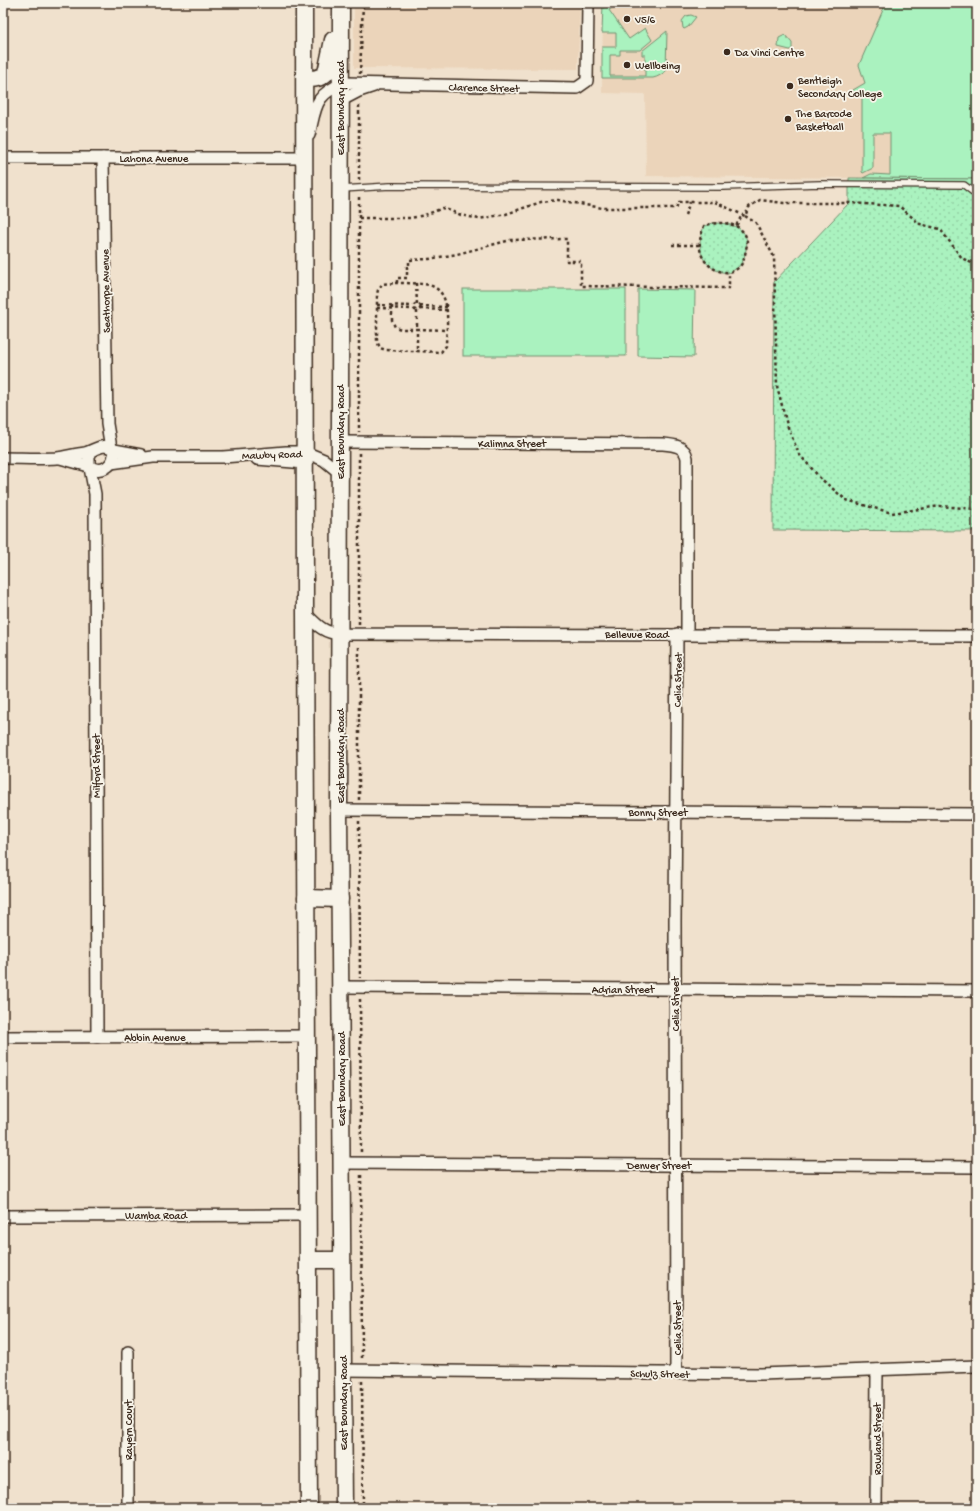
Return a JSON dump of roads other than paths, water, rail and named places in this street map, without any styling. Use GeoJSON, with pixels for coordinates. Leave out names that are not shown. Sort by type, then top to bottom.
{"type":"FeatureCollection","features":[{"type":"Feature","properties":{"kind":"main road"},"geometry":{"type":"LineString","coordinates":[[304,3],[309,1508]]}},
{"type":"Feature","properties":{"kind":"main road"},"geometry":{"type":"LineString","coordinates":[[305,79],[322,77],[326,73],[341,5]]}},
{"type":"Feature","properties":{"kind":"main road","name":"East Boundary Road"},"geometry":{"type":"LineString","coordinates":[[341,5],[340,987],[344,1508]]}},
{"type":"Feature","properties":{"kind":"main road"},"geometry":{"type":"LineString","coordinates":[[306,898],[340,899]]}},
{"type":"Feature","properties":{"kind":"main road"},"geometry":{"type":"LineString","coordinates":[[308,1260],[342,1260]]}},
{"type":"Feature","properties":{"kind":"street","name":"Clarence Street"},"geometry":{"type":"LineString","coordinates":[[305,156],[318,101],[327,91],[340,85],[352,83],[379,85],[578,88],[587,81],[588,3]]}},
{"type":"Feature","properties":{"kind":"street","name":"Clarence Street"},"geometry":{"type":"LineString","coordinates":[[340,101],[359,91],[379,85]]}},
{"type":"Feature","properties":{"kind":"street","name":"Lahona Avenue"},"geometry":{"type":"LineString","coordinates":[[3,158],[305,156]]}},
{"type":"Feature","properties":{"kind":"street","name":"Seathorpe Avenue"},"geometry":{"type":"LineString","coordinates":[[103,158],[107,424],[112,449]]}},
{"type":"Feature","properties":{"kind":"street","name":"Seathorpe Avenue"},"geometry":{"type":"LineString","coordinates":[[95,449],[107,424]]}},
{"type":"Feature","properties":{"kind":"street","name":"Kalimna Street"},"geometry":{"type":"LineString","coordinates":[[340,442],[664,444],[679,446],[682,449]]}},
{"type":"Feature","properties":{"kind":"street"},"geometry":{"type":"LineString","coordinates":[[3,458],[57,458],[106,447],[112,449],[114,458],[107,466],[96,470],[57,458]]}},
{"type":"Feature","properties":{"kind":"street"},"geometry":{"type":"LineString","coordinates":[[89,467],[88,457],[95,449]]}},
{"type":"Feature","properties":{"kind":"street","name":"Mawby Road"},"geometry":{"type":"LineString","coordinates":[[112,449],[153,458]]}},
{"type":"Feature","properties":{"kind":"street","name":"Celia Street"},"geometry":{"type":"LineString","coordinates":[[676,1373],[676,812],[687,462],[686,455],[682,449]]}},
{"type":"Feature","properties":{"kind":"street","name":"Mawby Road"},"geometry":{"type":"LineString","coordinates":[[107,466],[153,458],[305,457],[315,455],[324,460],[340,473]]}},
{"type":"Feature","properties":{"kind":"street","name":"Milford Street"},"geometry":{"type":"LineString","coordinates":[[95,494],[107,466]]}},
{"type":"Feature","properties":{"kind":"street","name":"Milford Street"},"geometry":{"type":"LineString","coordinates":[[89,467],[95,494],[97,1037]]}},
{"type":"Feature","properties":{"kind":"street","name":"Bellevue Road"},"geometry":{"type":"LineString","coordinates":[[305,613],[316,624],[330,633],[340,634],[977,636]]}},
{"type":"Feature","properties":{"kind":"street","name":"Bonny Street"},"geometry":{"type":"LineString","coordinates":[[340,810],[977,814]]}},
{"type":"Feature","properties":{"kind":"street","name":"Adrian Street"},"geometry":{"type":"LineString","coordinates":[[340,987],[977,991]]}},
{"type":"Feature","properties":{"kind":"street","name":"Abbin Avenue"},"geometry":{"type":"LineString","coordinates":[[3,1037],[307,1036]]}},
{"type":"Feature","properties":{"kind":"street","name":"Denver Street"},"geometry":{"type":"LineString","coordinates":[[341,1162],[977,1167]]}},
{"type":"Feature","properties":{"kind":"street","name":"Wamba Road"},"geometry":{"type":"LineString","coordinates":[[3,1216],[308,1215]]}},
{"type":"Feature","properties":{"kind":"street","name":"Rayern Court"},"geometry":{"type":"LineString","coordinates":[[128,1352],[128,1508]]}},
{"type":"Feature","properties":{"kind":"street","name":"Schulz Street"},"geometry":{"type":"LineString","coordinates":[[342,1370],[801,1373],[977,1366]]}},
{"type":"Feature","properties":{"kind":"street","name":"Rowland Street"},"geometry":{"type":"LineString","coordinates":[[876,1508],[877,1370]]}},
{"type":"Feature","properties":{"kind":"lane"},"geometry":{"type":"LineString","coordinates":[[340,189],[390,186],[723,187],[820,184],[964,185],[977,195]]}},
{"type":"Feature","properties":{"kind":"place","name":"V5/6"},"geometry":{"type":"Point","coordinates":[627,19]}},
{"type":"Feature","properties":{"kind":"place","name":"Da Vinci Centre"},"geometry":{"type":"Point","coordinates":[727,52]}},
{"type":"Feature","properties":{"kind":"place","name":"Wellbeing"},"geometry":{"type":"Point","coordinates":[627,65]}},
{"type":"Feature","properties":{"kind":"place","name":"Bentleigh Secondary College"},"geometry":{"type":"Point","coordinates":[790,86]}},
{"type":"Feature","properties":{"kind":"place","name":"The Barcode Basketball"},"geometry":{"type":"Point","coordinates":[788,119]}}]}
